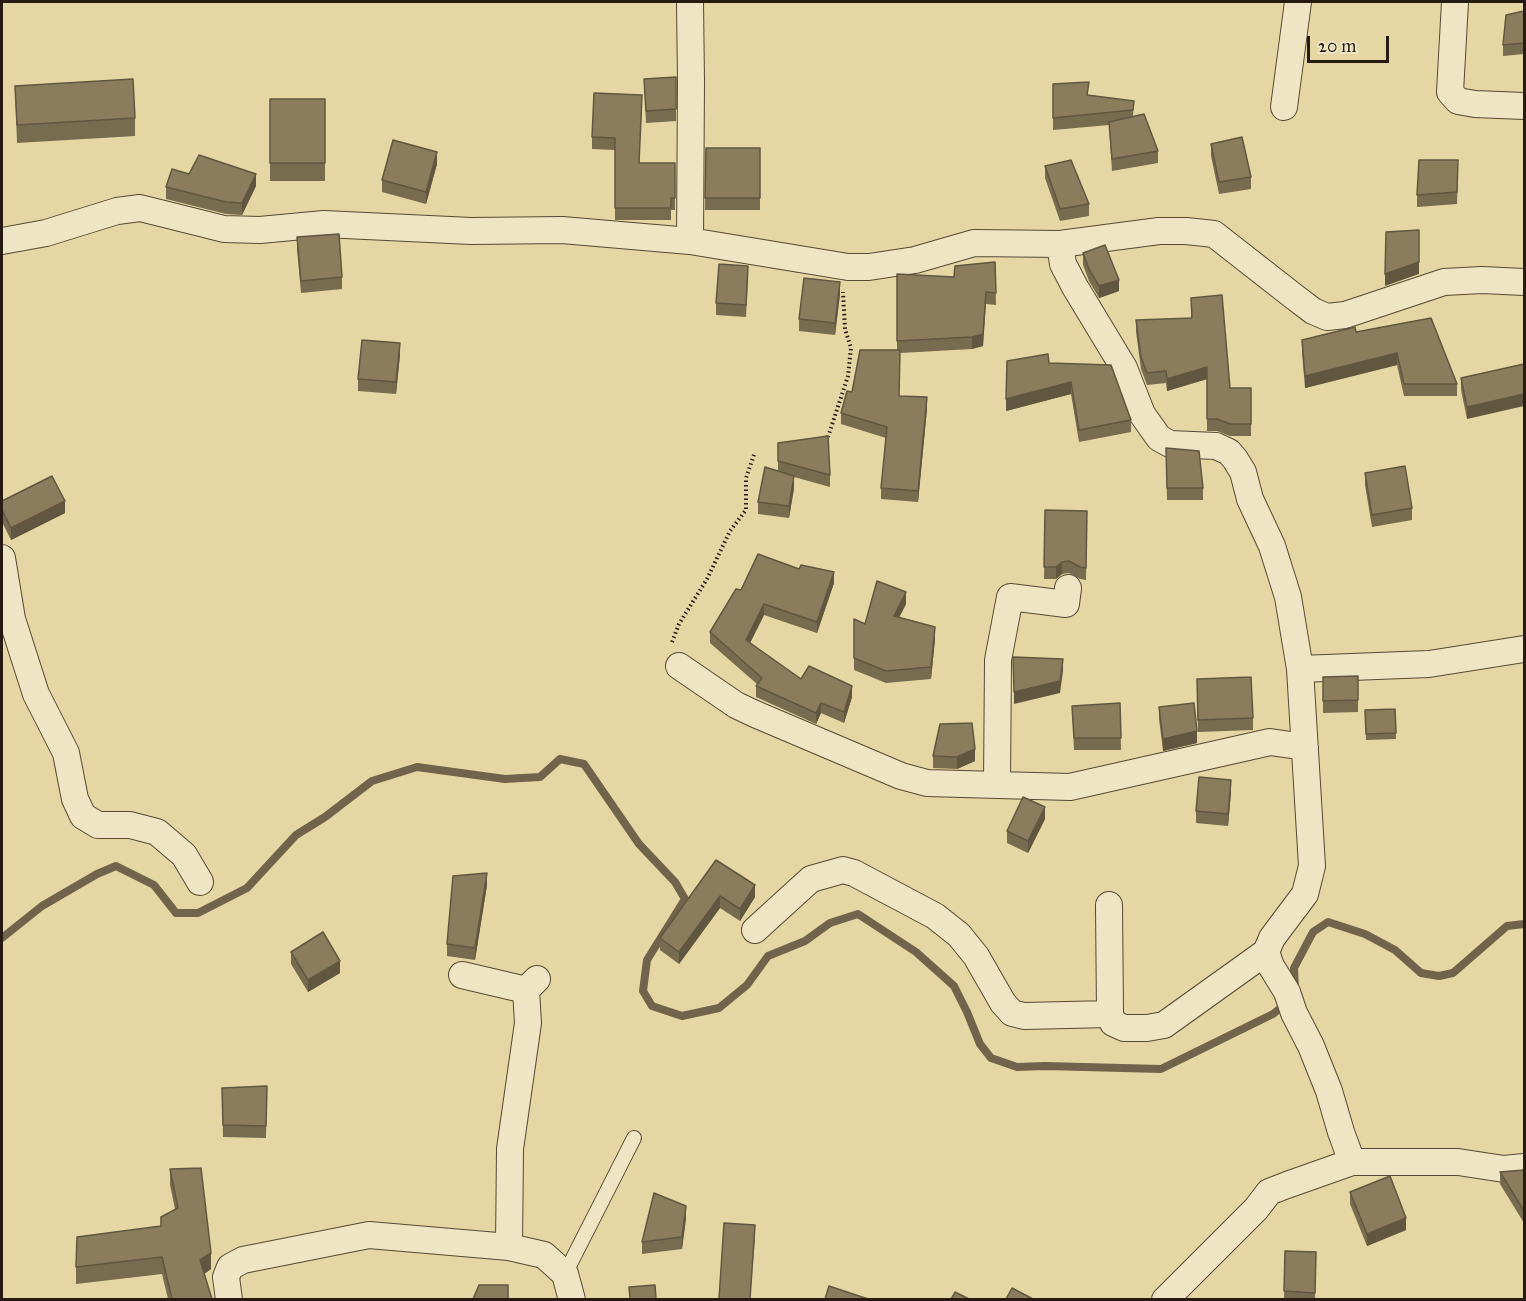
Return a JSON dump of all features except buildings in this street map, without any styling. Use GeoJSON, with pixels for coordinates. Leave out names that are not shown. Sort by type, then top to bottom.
{"type":"FeatureCollection","features":[{"type":"Feature","properties":{"kind":"street"},"geometry":{"type":"LineString","coordinates":[[690,2],[692,82],[690,241]]}},
{"type":"Feature","properties":{"kind":"street"},"geometry":{"type":"LineString","coordinates":[[1284,107],[1298,2]]}},
{"type":"Feature","properties":{"kind":"street"},"geometry":{"type":"LineString","coordinates":[[1455,2],[1450,92],[1458,100],[1475,104],[1524,106]]}},
{"type":"Feature","properties":{"kind":"street"},"geometry":{"type":"LineString","coordinates":[[2,241],[46,233],[117,211],[140,208],[224,229],[260,230],[324,224],[471,231],[562,230],[690,241],[848,267],[869,267],[915,260],[974,243],[1060,244],[1159,231],[1186,231],[1214,234],[1313,311],[1327,317],[1345,315],[1444,282],[1482,280],[1524,282]]}},
{"type":"Feature","properties":{"kind":"street"},"geometry":{"type":"LineString","coordinates":[[1060,244],[1063,264],[1086,307],[1124,368],[1142,414],[1159,438],[1170,444],[1216,446],[1229,452],[1239,465],[1250,499],[1272,546],[1288,597],[1300,669],[1312,866],[1305,894],[1272,938],[1266,952],[1164,1025],[1124,1028],[1113,1023],[1110,1014],[1109,905]]}},
{"type":"Feature","properties":{"kind":"street"},"geometry":{"type":"LineString","coordinates":[[2,558],[12,619],[36,694],[66,753],[75,799],[83,816],[98,825],[129,825],[157,832],[184,855],[200,882]]}},
{"type":"Feature","properties":{"kind":"street"},"geometry":{"type":"LineString","coordinates":[[997,784],[998,660],[1010,597],[1066,604],[1068,588]]}},
{"type":"Feature","properties":{"kind":"street"},"geometry":{"type":"LineString","coordinates":[[1300,669],[1429,664],[1524,649]]}},
{"type":"Feature","properties":{"kind":"street"},"geometry":{"type":"LineString","coordinates":[[679,666],[736,705],[901,776],[927,783],[1070,787],[1270,742],[1305,747]]}},
{"type":"Feature","properties":{"kind":"street"},"geometry":{"type":"LineString","coordinates":[[755,930],[811,879],[843,870],[854,873],[935,916],[959,934],[976,956],[1003,1003],[1012,1012],[1024,1016],[1110,1014]]}},
{"type":"Feature","properties":{"kind":"street"},"geometry":{"type":"LineString","coordinates":[[1266,952],[1315,1055],[1352,1162]]}},
{"type":"Feature","properties":{"kind":"street"},"geometry":{"type":"LineString","coordinates":[[462,975],[532,984],[510,1149],[509,1247]]}},
{"type":"Feature","properties":{"kind":"street"},"geometry":{"type":"LineString","coordinates":[[1165,1299],[1256,1209],[1269,1192],[1352,1162],[1458,1162],[1504,1169],[1524,1167]]}},
{"type":"Feature","properties":{"kind":"street"},"geometry":{"type":"LineString","coordinates":[[229,1299],[226,1277],[230,1267],[243,1260],[369,1235],[509,1247],[544,1255],[565,1274],[572,1299]]}},
{"type":"Feature","properties":{"kind":"lane"},"geometry":{"type":"LineString","coordinates":[[565,1274],[634,1138]]}},
{"type":"Feature","properties":{"kind":"path"},"geometry":{"type":"LineString","coordinates":[[828,437],[848,376],[851,348],[845,329],[843,291],[848,267]]}},
{"type":"Feature","properties":{"kind":"path"},"geometry":{"type":"LineString","coordinates":[[679,666],[668,651],[679,624],[707,579],[730,531],[746,510],[746,478],[755,452]]}},
{"type":"Feature","properties":{"kind":"waterway"},"geometry":{"type":"LineString","coordinates":[[2,938],[42,906],[97,874],[116,866],[154,885],[176,913],[198,913],[247,888],[296,835],[325,817],[372,781],[417,767],[505,779],[540,777],[560,759],[584,764],[639,844],[675,882],[685,899],[647,960],[643,991],[652,1006],[682,1016],[719,1008],[747,985],[768,956],[805,941],[830,923],[858,914],[916,952],[954,986],[980,1044],[991,1058],[1017,1067],[1161,1069],[1273,1014],[1288,1002]]}},
{"type":"Feature","properties":{"kind":"waterway"},"geometry":{"type":"LineString","coordinates":[[1295,989],[1294,968],[1313,932],[1328,922],[1365,934],[1395,950],[1421,973],[1439,976],[1453,973],[1507,926],[1524,924]]}}]}
